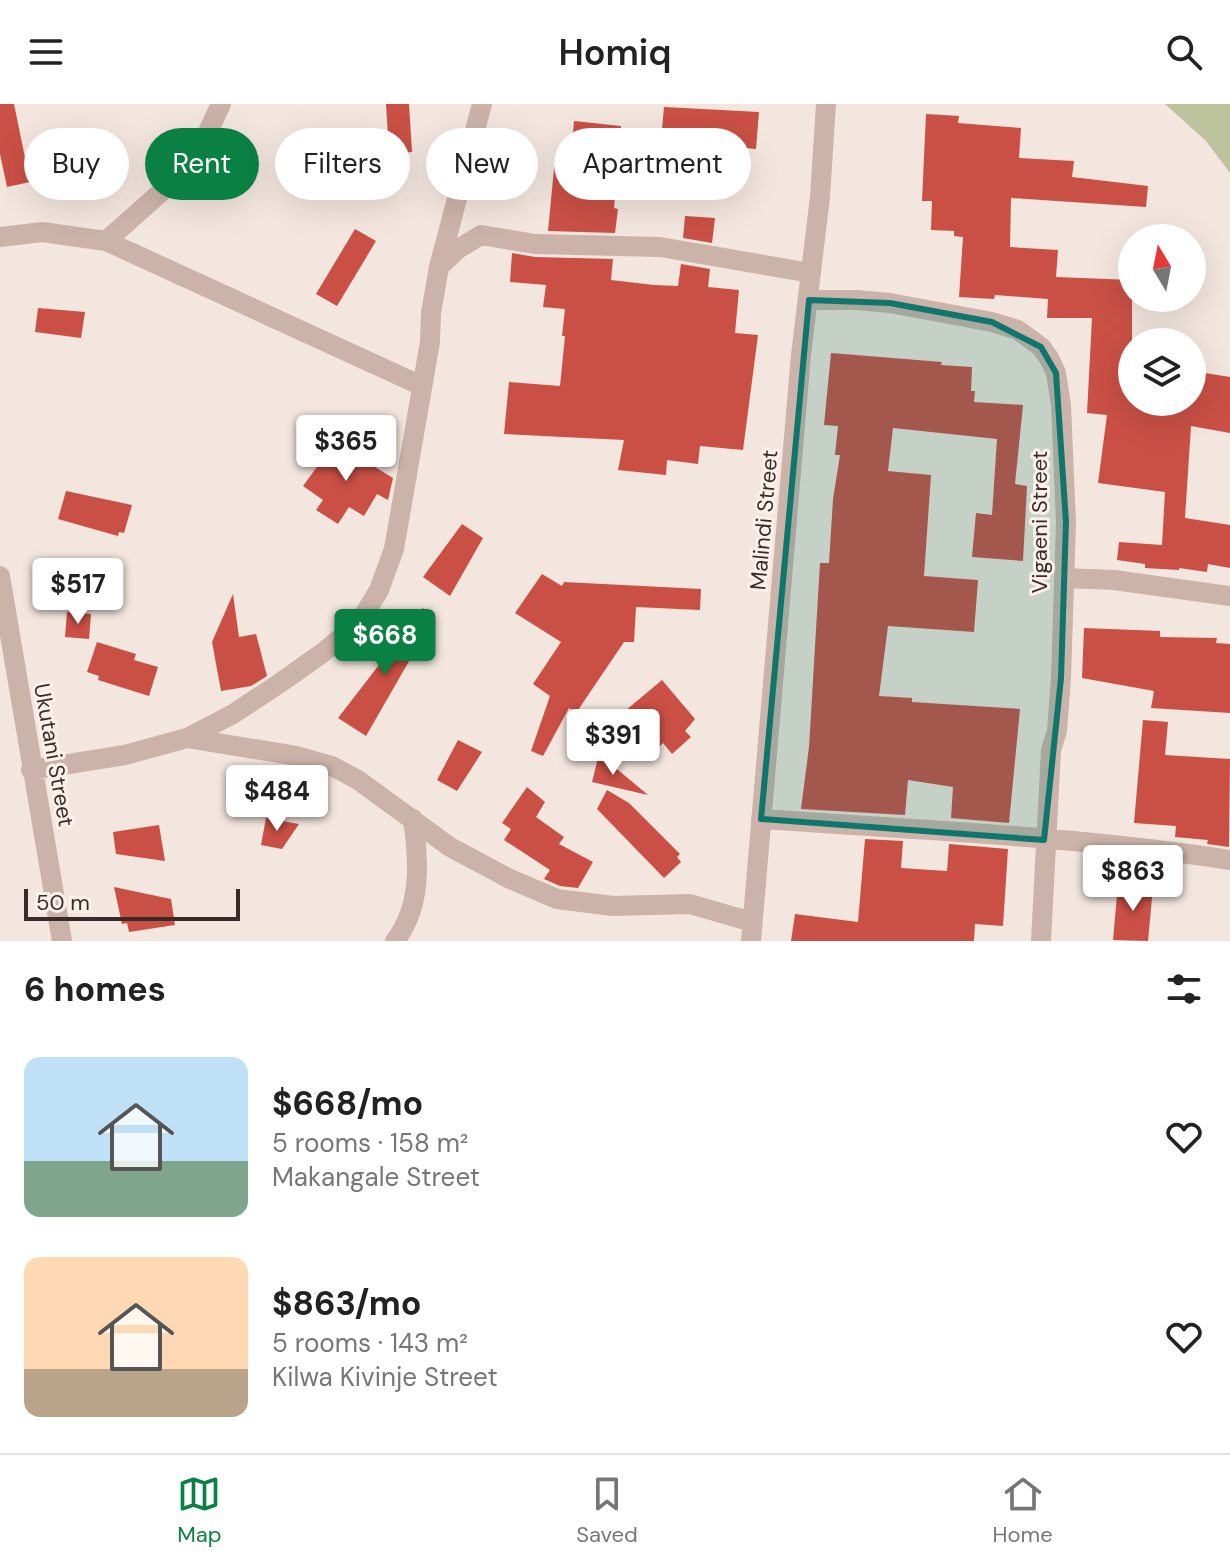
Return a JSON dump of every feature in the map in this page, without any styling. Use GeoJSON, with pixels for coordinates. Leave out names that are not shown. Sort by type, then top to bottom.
{"type":"FeatureCollection","features":[{"type":"Feature","properties":{"kind":"street"},"geometry":{"type":"LineString","coordinates":[[106,241],[169,185],[198,153],[221,104]]}},
{"type":"Feature","properties":{"kind":"street"},"geometry":{"type":"LineString","coordinates":[[31,770],[125,755],[187,738],[233,714],[280,683],[359,623],[379,590],[394,549],[439,267],[482,104]]}},
{"type":"Feature","properties":{"kind":"street","name":"Malindi Street"},"geometry":{"type":"LineString","coordinates":[[752,931],[801,355],[809,300],[826,104]]}},
{"type":"Feature","properties":{"kind":"street"},"geometry":{"type":"LineString","coordinates":[[0,237],[42,232],[106,241],[422,386]]}},
{"type":"Feature","properties":{"kind":"street"},"geometry":{"type":"LineString","coordinates":[[439,267],[458,249],[481,235],[535,244],[660,247],[811,273]]}},
{"type":"Feature","properties":{"kind":"street","name":"Vigaeni Street"},"geometry":{"type":"LineString","coordinates":[[809,300],[890,303],[992,322],[1018,330],[1041,347],[1056,373],[1061,405],[1066,522],[1061,678],[1057,731],[1051,750],[1044,840],[1041,941]]}},
{"type":"Feature","properties":{"kind":"street","name":"Ukutani Street"},"geometry":{"type":"LineString","coordinates":[[0,576],[62,941]]}},
{"type":"Feature","properties":{"kind":"street"},"geometry":{"type":"LineString","coordinates":[[1064,578],[1114,580],[1230,596]]}},
{"type":"Feature","properties":{"kind":"street"},"geometry":{"type":"LineString","coordinates":[[187,738],[263,749],[332,766],[358,780],[450,847],[557,899],[613,906],[690,904],[752,931]]}},
{"type":"Feature","properties":{"kind":"street"},"geometry":{"type":"LineString","coordinates":[[395,941],[409,918],[418,874],[413,819]]}},
{"type":"Feature","properties":{"kind":"street"},"geometry":{"type":"LineString","coordinates":[[761,819],[1167,850],[1230,860]]}},
{"type":"Feature","properties":{"kind":"highlighted area"},"geometry":{"type":"Polygon","coordinates":[[[809,300],[890,303],[992,322],[1041,347],[1056,373],[1066,522],[1061,678],[1044,840],[761,819],[809,300]]]}},
{"type":"Feature","properties":{"kind":"green space"},"geometry":{"type":"Polygon","coordinates":[[[1165,104],[1230,104],[1230,173],[1206,141],[1165,104]]]}},
{"type":"Feature","properties":{"kind":"building"},"geometry":{"type":"Polygon","coordinates":[[[0,104],[14,104],[24,153],[24,183],[7,187],[0,154],[0,104]]]}},
{"type":"Feature","properties":{"kind":"building"},"geometry":{"type":"Polygon","coordinates":[[[386,104],[409,104],[412,152],[410,128],[387,128],[386,104]]]}},
{"type":"Feature","properties":{"kind":"building"},"geometry":{"type":"Polygon","coordinates":[[[664,107],[759,112],[756,149],[751,149],[751,128],[662,128],[664,107]]]}},
{"type":"Feature","properties":{"kind":"building"},"geometry":{"type":"Polygon","coordinates":[[[926,114],[959,116],[958,123],[1021,128],[1019,158],[1074,161],[1072,177],[1148,186],[1146,207],[1011,198],[1010,247],[1058,250],[1056,277],[1118,279],[1118,312],[1132,312],[1132,328],[1118,328],[1118,416],[1206,416],[1206,373],[1230,377],[1230,433],[1191,426],[1185,518],[1230,525],[1230,568],[1208,564],[1207,572],[1145,568],[1145,564],[1117,560],[1119,542],[1162,545],[1165,492],[1098,483],[1107,415],[1087,413],[1092,318],[1047,318],[1048,299],[995,295],[994,299],[959,297],[963,237],[954,236],[954,231],[931,230],[932,201],[922,201],[926,114]]]}},
{"type":"Feature","properties":{"kind":"building"},"geometry":{"type":"Polygon","coordinates":[[[574,121],[621,126],[621,128],[573,128],[574,121]]]}},
{"type":"Feature","properties":{"kind":"building"},"geometry":{"type":"Polygon","coordinates":[[[554,168],[554,200],[615,200],[614,208],[618,209],[615,233],[548,231],[554,168]]]}},
{"type":"Feature","properties":{"kind":"building"},"geometry":{"type":"Polygon","coordinates":[[[685,216],[715,218],[712,243],[683,238],[685,216]]]}},
{"type":"Feature","properties":{"kind":"building"},"geometry":{"type":"Polygon","coordinates":[[[355,229],[376,241],[337,306],[316,294],[355,229]]]}},
{"type":"Feature","properties":{"kind":"building"},"geometry":{"type":"Polygon","coordinates":[[[512,253],[535,257],[613,259],[611,280],[654,285],[678,286],[681,264],[710,269],[708,287],[739,290],[735,333],[758,335],[743,450],[700,446],[698,464],[667,460],[666,475],[618,470],[624,440],[504,434],[509,382],[560,386],[565,336],[562,336],[565,309],[543,307],[546,285],[510,282],[512,253]]]}},
{"type":"Feature","properties":{"kind":"building"},"geometry":{"type":"Polygon","coordinates":[[[38,308],[85,312],[81,338],[35,332],[38,308]]]}},
{"type":"Feature","properties":{"kind":"building"},"geometry":{"type":"Polygon","coordinates":[[[831,353],[972,367],[974,402],[1023,405],[1015,484],[1027,486],[1023,561],[972,557],[976,513],[992,515],[997,439],[893,428],[888,471],[931,475],[924,576],[978,580],[974,632],[888,626],[879,696],[912,698],[912,702],[1020,709],[1009,823],[951,818],[953,787],[908,780],[905,815],[801,809],[809,747],[820,563],[829,563],[833,499],[840,455],[835,455],[838,426],[824,425],[831,353]]]}},
{"type":"Feature","properties":{"kind":"building"},"geometry":{"type":"Polygon","coordinates":[[[329,439],[393,478],[388,500],[377,494],[364,516],[349,507],[338,524],[316,510],[323,500],[303,486],[322,460],[317,458],[329,439]]]}},
{"type":"Feature","properties":{"kind":"building"},"geometry":{"type":"Polygon","coordinates":[[[66,491],[132,505],[124,533],[119,532],[118,536],[58,519],[66,491]]]}},
{"type":"Feature","properties":{"kind":"building"},"geometry":{"type":"Polygon","coordinates":[[[462,524],[483,538],[450,596],[423,577],[462,524]]]}},
{"type":"Feature","properties":{"kind":"building"},"geometry":{"type":"Polygon","coordinates":[[[542,574],[562,586],[564,582],[701,589],[700,610],[636,607],[634,642],[624,642],[576,713],[569,708],[543,756],[531,751],[550,696],[533,684],[561,642],[515,613],[542,574]]]}},
{"type":"Feature","properties":{"kind":"building"},"geometry":{"type":"Polygon","coordinates":[[[233,594],[239,637],[256,634],[267,676],[251,686],[221,691],[212,642],[233,594]]]}},
{"type":"Feature","properties":{"kind":"building"},"geometry":{"type":"Polygon","coordinates":[[[423,608],[435,616],[366,736],[338,718],[423,608]]]}},
{"type":"Feature","properties":{"kind":"building"},"geometry":{"type":"Polygon","coordinates":[[[67,612],[91,614],[89,639],[65,637],[67,612]]]}},
{"type":"Feature","properties":{"kind":"building"},"geometry":{"type":"Polygon","coordinates":[[[1084,628],[1160,631],[1160,637],[1217,638],[1216,643],[1230,644],[1230,713],[1151,708],[1154,691],[1082,678],[1084,628]]]}},
{"type":"Feature","properties":{"kind":"building"},"geometry":{"type":"Polygon","coordinates":[[[97,642],[136,654],[134,660],[158,667],[149,696],[98,680],[99,676],[87,672],[97,642]]]}},
{"type":"Feature","properties":{"kind":"building"},"geometry":{"type":"Polygon","coordinates":[[[662,680],[695,719],[685,731],[691,737],[672,754],[663,743],[659,747],[625,711],[662,680]]]}},
{"type":"Feature","properties":{"kind":"building"},"geometry":{"type":"Polygon","coordinates":[[[1143,720],[1168,722],[1165,755],[1230,759],[1229,847],[1207,844],[1208,840],[1175,837],[1176,826],[1134,823],[1143,720]]]}},
{"type":"Feature","properties":{"kind":"building"},"geometry":{"type":"Polygon","coordinates":[[[458,740],[482,752],[457,791],[437,780],[458,740]]]}},
{"type":"Feature","properties":{"kind":"building"},"geometry":{"type":"Polygon","coordinates":[[[599,754],[648,795],[592,782],[599,754]]]}},
{"type":"Feature","properties":{"kind":"building"},"geometry":{"type":"Polygon","coordinates":[[[527,787],[545,802],[536,817],[564,837],[559,844],[593,862],[578,888],[560,886],[544,879],[550,870],[504,840],[511,829],[502,823],[527,787]]]}},
{"type":"Feature","properties":{"kind":"building"},"geometry":{"type":"Polygon","coordinates":[[[607,790],[629,803],[680,854],[677,857],[681,862],[664,878],[597,809],[607,790]]]}},
{"type":"Feature","properties":{"kind":"building"},"geometry":{"type":"Polygon","coordinates":[[[266,818],[299,824],[282,849],[261,845],[266,818]]]}},
{"type":"Feature","properties":{"kind":"building"},"geometry":{"type":"Polygon","coordinates":[[[159,825],[165,861],[116,854],[113,832],[159,825]]]}},
{"type":"Feature","properties":{"kind":"building"},"geometry":{"type":"Polygon","coordinates":[[[865,839],[903,841],[901,868],[947,871],[949,844],[1008,849],[1003,926],[975,924],[974,941],[791,941],[795,914],[858,922],[865,839]]]}},
{"type":"Feature","properties":{"kind":"building"},"geometry":{"type":"Polygon","coordinates":[[[1118,884],[1153,887],[1148,941],[1113,940],[1118,884]]]}},
{"type":"Feature","properties":{"kind":"building"},"geometry":{"type":"Polygon","coordinates":[[[114,887],[171,899],[175,925],[129,932],[127,923],[122,924],[114,887]]]}}]}
